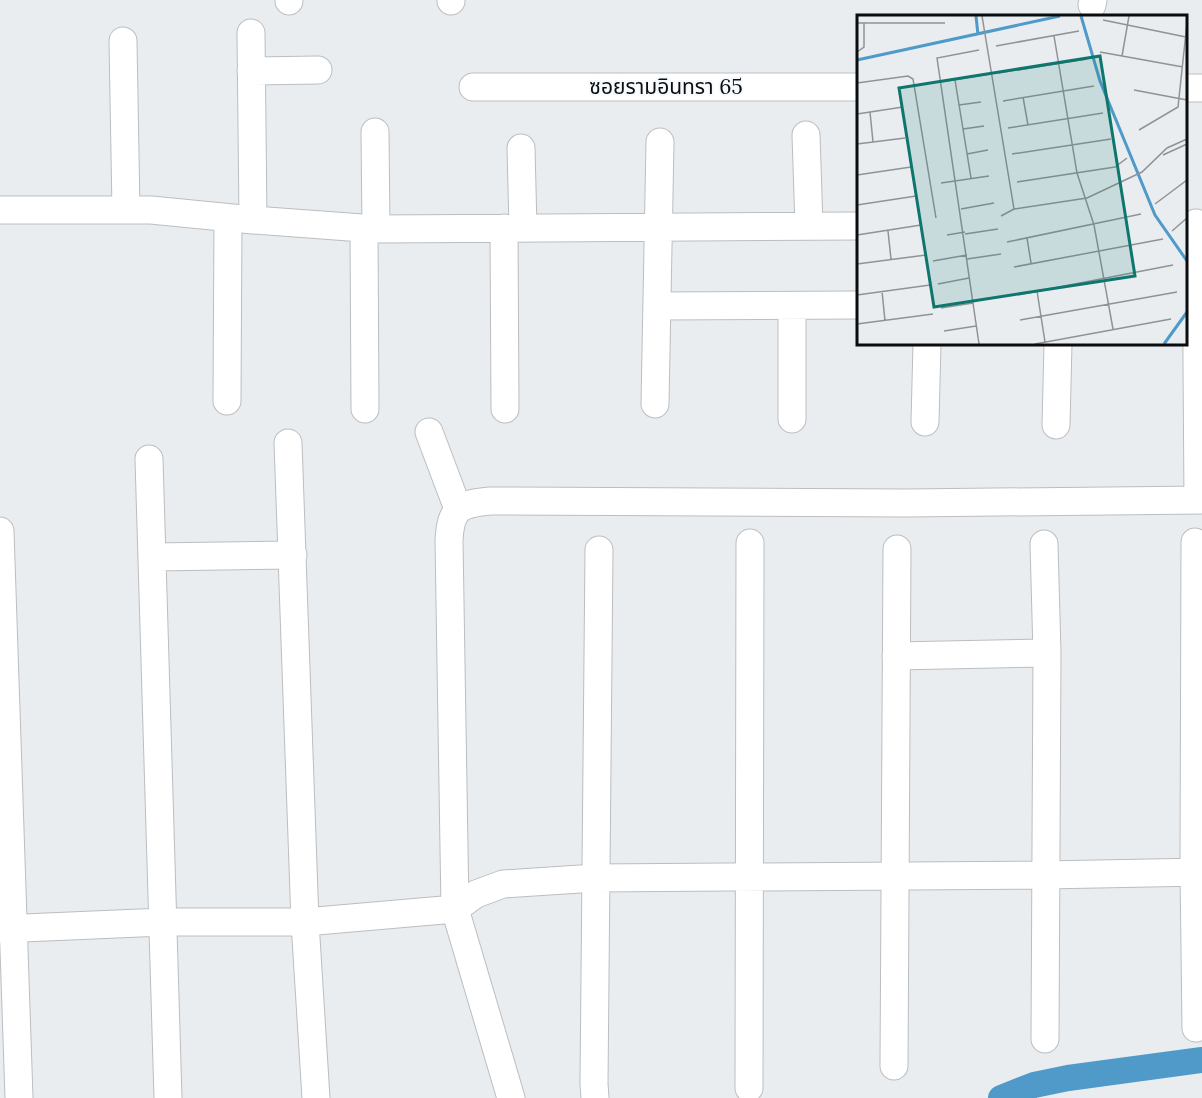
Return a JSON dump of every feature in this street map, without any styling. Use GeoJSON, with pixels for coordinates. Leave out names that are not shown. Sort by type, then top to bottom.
{"type":"FeatureCollection","features":[{"type":"Feature","properties":{"kind":"street"},"geometry":{"type":"LineString","coordinates":[[227,401],[251,71],[251,33]]}},
{"type":"Feature","properties":{"kind":"street"},"geometry":{"type":"LineString","coordinates":[[123,42],[126,210]]}},
{"type":"Feature","properties":{"kind":"street"},"geometry":{"type":"LineString","coordinates":[[251,71],[318,70]]}},
{"type":"Feature","properties":{"kind":"street","name":"ซอยรามอินทรา 65"},"geometry":{"type":"LineString","coordinates":[[473,87],[857,87]]}},
{"type":"Feature","properties":{"kind":"street"},"geometry":{"type":"LineString","coordinates":[[365,409],[375,132]]}},
{"type":"Feature","properties":{"kind":"street"},"geometry":{"type":"LineString","coordinates":[[806,135],[809,226]]}},
{"type":"Feature","properties":{"kind":"street"},"geometry":{"type":"LineString","coordinates":[[655,404],[660,142]]}},
{"type":"Feature","properties":{"kind":"street"},"geometry":{"type":"LineString","coordinates":[[505,409],[513,228],[521,148]]}},
{"type":"Feature","properties":{"kind":"street"},"geometry":{"type":"LineString","coordinates":[[0,210],[151,210],[370,228],[857,226]]}},
{"type":"Feature","properties":{"kind":"street"},"geometry":{"type":"LineString","coordinates":[[512,1098],[455,909],[449,540],[450,521],[458,509],[470,503],[490,501],[907,503],[1200,500],[1191,304],[1194,224]]}},
{"type":"Feature","properties":{"kind":"street"},"geometry":{"type":"LineString","coordinates":[[657,306],[857,305]]}},
{"type":"Feature","properties":{"kind":"street"},"geometry":{"type":"LineString","coordinates":[[792,306],[792,419]]}},
{"type":"Feature","properties":{"kind":"street"},"geometry":{"type":"LineString","coordinates":[[925,422],[927,345]]}},
{"type":"Feature","properties":{"kind":"street"},"geometry":{"type":"LineString","coordinates":[[1056,425],[1058,345]]}},
{"type":"Feature","properties":{"kind":"street"},"geometry":{"type":"LineString","coordinates":[[429,432],[458,509]]}},
{"type":"Feature","properties":{"kind":"street"},"geometry":{"type":"LineString","coordinates":[[288,443],[305,922],[316,1098]]}},
{"type":"Feature","properties":{"kind":"street"},"geometry":{"type":"LineString","coordinates":[[149,459],[168,1098]]}},
{"type":"Feature","properties":{"kind":"street"},"geometry":{"type":"LineString","coordinates":[[0,531],[7,929],[19,1098]]}},
{"type":"Feature","properties":{"kind":"street"},"geometry":{"type":"LineString","coordinates":[[1195,542],[1198,872],[1196,1028]]}},
{"type":"Feature","properties":{"kind":"street"},"geometry":{"type":"LineString","coordinates":[[749,1088],[750,543]]}},
{"type":"Feature","properties":{"kind":"street"},"geometry":{"type":"LineString","coordinates":[[1044,544],[1047,653],[1045,1039]]}},
{"type":"Feature","properties":{"kind":"street"},"geometry":{"type":"LineString","coordinates":[[894,1066],[897,549]]}},
{"type":"Feature","properties":{"kind":"street"},"geometry":{"type":"LineString","coordinates":[[595,1098],[595,878],[600,550]]}},
{"type":"Feature","properties":{"kind":"street"},"geometry":{"type":"LineString","coordinates":[[153,557],[293,555]]}},
{"type":"Feature","properties":{"kind":"street"},"geometry":{"type":"LineString","coordinates":[[896,656],[1047,653]]}},
{"type":"Feature","properties":{"kind":"street"},"geometry":{"type":"LineString","coordinates":[[7,929],[163,922],[305,922],[455,909],[476,894],[503,884],[595,878],[1198,872]]}},
{"type":"Feature","properties":{"kind":"waterway"},"geometry":{"type":"LineString","coordinates":[[1001,1098],[1034,1085],[1068,1078],[1202,1060]]}}]}
